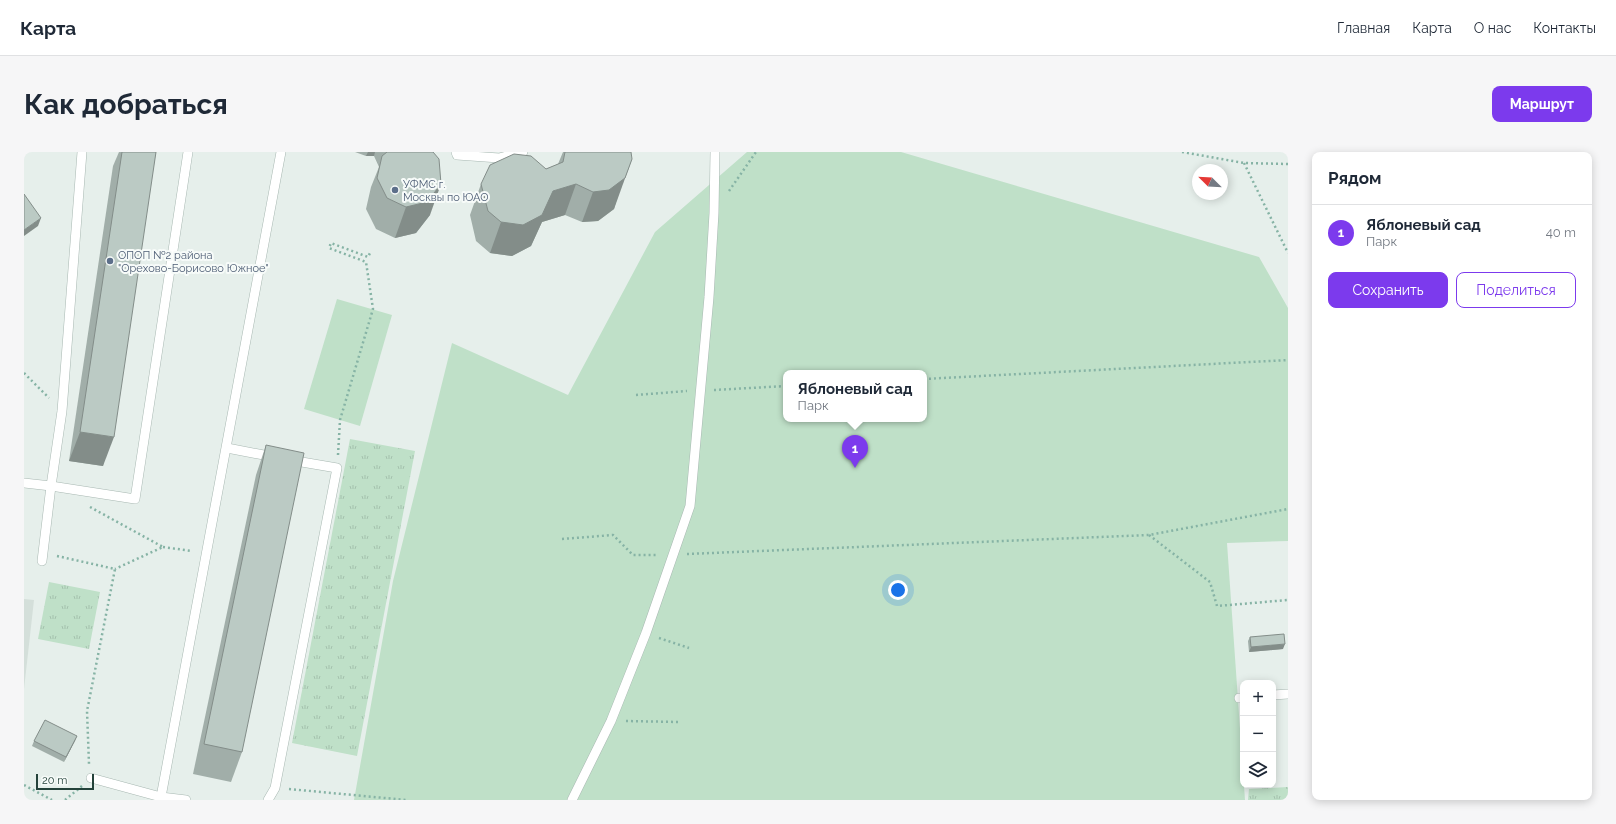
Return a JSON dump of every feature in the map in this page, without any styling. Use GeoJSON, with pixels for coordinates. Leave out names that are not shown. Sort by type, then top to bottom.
{"type":"FeatureCollection","features":[{"type":"Feature","properties":{"kind":"lane"},"geometry":{"type":"LineString","coordinates":[[43,557],[51,486],[62,411],[82,152]]}},
{"type":"Feature","properties":{"kind":"lane"},"geometry":{"type":"LineString","coordinates":[[24,483],[135,499],[188,152]]}},
{"type":"Feature","properties":{"kind":"lane"},"geometry":{"type":"LineString","coordinates":[[161,797],[208,554],[281,152]]}},
{"type":"Feature","properties":{"kind":"lane"},"geometry":{"type":"LineString","coordinates":[[456,152],[457,155],[498,158],[522,152]]}},
{"type":"Feature","properties":{"kind":"lane"},"geometry":{"type":"LineString","coordinates":[[572,800],[611,721],[646,633],[690,506],[709,297],[714,213],[715,152]]}},
{"type":"Feature","properties":{"kind":"lane"},"geometry":{"type":"LineString","coordinates":[[227,448],[337,468],[274,788],[268,800]]}},
{"type":"Feature","properties":{"kind":"lane"},"geometry":{"type":"LineString","coordinates":[[1276,695],[1288,694]]}},
{"type":"Feature","properties":{"kind":"lane"},"geometry":{"type":"LineString","coordinates":[[91,778],[161,797],[186,800]]}},
{"type":"Feature","properties":{"kind":"path"},"geometry":{"type":"LineString","coordinates":[[714,213],[756,152]]}},
{"type":"Feature","properties":{"kind":"path"},"geometry":{"type":"LineString","coordinates":[[1182,152],[1244,163],[1288,164]]}},
{"type":"Feature","properties":{"kind":"path"},"geometry":{"type":"LineString","coordinates":[[1244,163],[1288,253]]}},
{"type":"Feature","properties":{"kind":"path"},"geometry":{"type":"LineString","coordinates":[[337,468],[340,420],[373,309],[366,262],[329,248],[331,243],[368,257],[371,251]]}},
{"type":"Feature","properties":{"kind":"path"},"geometry":{"type":"LineString","coordinates":[[927,379],[1288,360]]}},
{"type":"Feature","properties":{"kind":"path"},"geometry":{"type":"LineString","coordinates":[[24,373],[62,411]]}},
{"type":"Feature","properties":{"kind":"path"},"geometry":{"type":"LineString","coordinates":[[86,505],[163,546],[208,554]]}},
{"type":"Feature","properties":{"kind":"path"},"geometry":{"type":"LineString","coordinates":[[562,540],[613,535],[633,555],[673,555],[1149,535],[1288,509]]}},
{"type":"Feature","properties":{"kind":"path"},"geometry":{"type":"LineString","coordinates":[[1149,535],[1210,582],[1217,606],[1288,600]]}},
{"type":"Feature","properties":{"kind":"path"},"geometry":{"type":"LineString","coordinates":[[43,557],[115,569],[163,546]]}},
{"type":"Feature","properties":{"kind":"path"},"geometry":{"type":"LineString","coordinates":[[65,800],[91,778],[88,755],[87,711],[115,569]]}},
{"type":"Feature","properties":{"kind":"path"},"geometry":{"type":"LineString","coordinates":[[646,633],[689,648]]}},
{"type":"Feature","properties":{"kind":"path"},"geometry":{"type":"LineString","coordinates":[[611,721],[679,722]]}},
{"type":"Feature","properties":{"kind":"path"},"geometry":{"type":"LineString","coordinates":[[24,785],[52,800]]}},
{"type":"Feature","properties":{"kind":"path"},"geometry":{"type":"LineString","coordinates":[[274,788],[406,800]]}},
{"type":"Feature","properties":{"kind":"shaded area"},"geometry":{"type":"Polygon","coordinates":[[[24,599],[34,600],[24,689],[24,599]]]}},
{"type":"Feature","properties":{"kind":"green space"},"geometry":{"type":"Polygon","coordinates":[[[747,152],[901,152],[1259,257],[1288,308],[1288,541],[1227,543],[1240,729],[1240,788],[1244,788],[1245,800],[354,800],[393,581],[452,343],[568,395],[655,232],[747,152]]]}},
{"type":"Feature","properties":{"kind":"green space"},"geometry":{"type":"Polygon","coordinates":[[[337,299],[392,315],[360,426],[304,409],[337,299]]]}},
{"type":"Feature","properties":{"kind":"green space"},"geometry":{"type":"Polygon","coordinates":[[[350,439],[415,451],[357,756],[292,743],[350,439]]]}},
{"type":"Feature","properties":{"kind":"green space"},"geometry":{"type":"Polygon","coordinates":[[[49,582],[100,592],[89,649],[38,639],[49,582]]]}},
{"type":"Feature","properties":{"kind":"green space"},"geometry":{"type":"Polygon","coordinates":[[[1288,787],[1288,800],[1248,800],[1249,789],[1288,787]]]}},
{"type":"Feature","properties":{"kind":"building"},"geometry":{"type":"Polygon","coordinates":[[[122,152],[156,152],[114,437],[80,432],[122,152]]]}},
{"type":"Feature","properties":{"kind":"building"},"geometry":{"type":"Polygon","coordinates":[[[387,152],[433,152],[439,159],[441,184],[427,202],[406,207],[387,198],[377,178],[382,156],[387,152]]]}},
{"type":"Feature","properties":{"kind":"building"},"geometry":{"type":"Polygon","coordinates":[[[565,152],[631,152],[632,159],[625,178],[609,190],[593,192],[576,184],[553,191],[542,215],[523,225],[501,222],[488,211],[481,184],[490,165],[514,154],[531,156],[546,169],[563,162],[565,152]]]}},
{"type":"Feature","properties":{"kind":"building"},"geometry":{"type":"Polygon","coordinates":[[[24,194],[41,218],[24,230],[24,194]]]}},
{"type":"Feature","properties":{"kind":"building"},"geometry":{"type":"Polygon","coordinates":[[[266,445],[304,453],[242,752],[204,744],[266,445]]]}},
{"type":"Feature","properties":{"kind":"building"},"geometry":{"type":"Polygon","coordinates":[[[1284,634],[1285,644],[1251,647],[1250,637],[1284,634]]]}},
{"type":"Feature","properties":{"kind":"building"},"geometry":{"type":"Polygon","coordinates":[[[45,720],[77,736],[66,757],[34,741],[45,720]]]}},
{"type":"Feature","properties":{"kind":"place","name":"УФМС г. Москвы по ЮАО"},"geometry":{"type":"Point","coordinates":[395,190]}},
{"type":"Feature","properties":{"kind":"place","name":"ОПОП №2 района \"Орехово-Борисово Южное\""},"geometry":{"type":"Point","coordinates":[110,261]}},
{"type":"Feature","properties":{"kind":"place","name":"Яблоневый сад"},"geometry":{"type":"Point","coordinates":[855,468]}}]}
